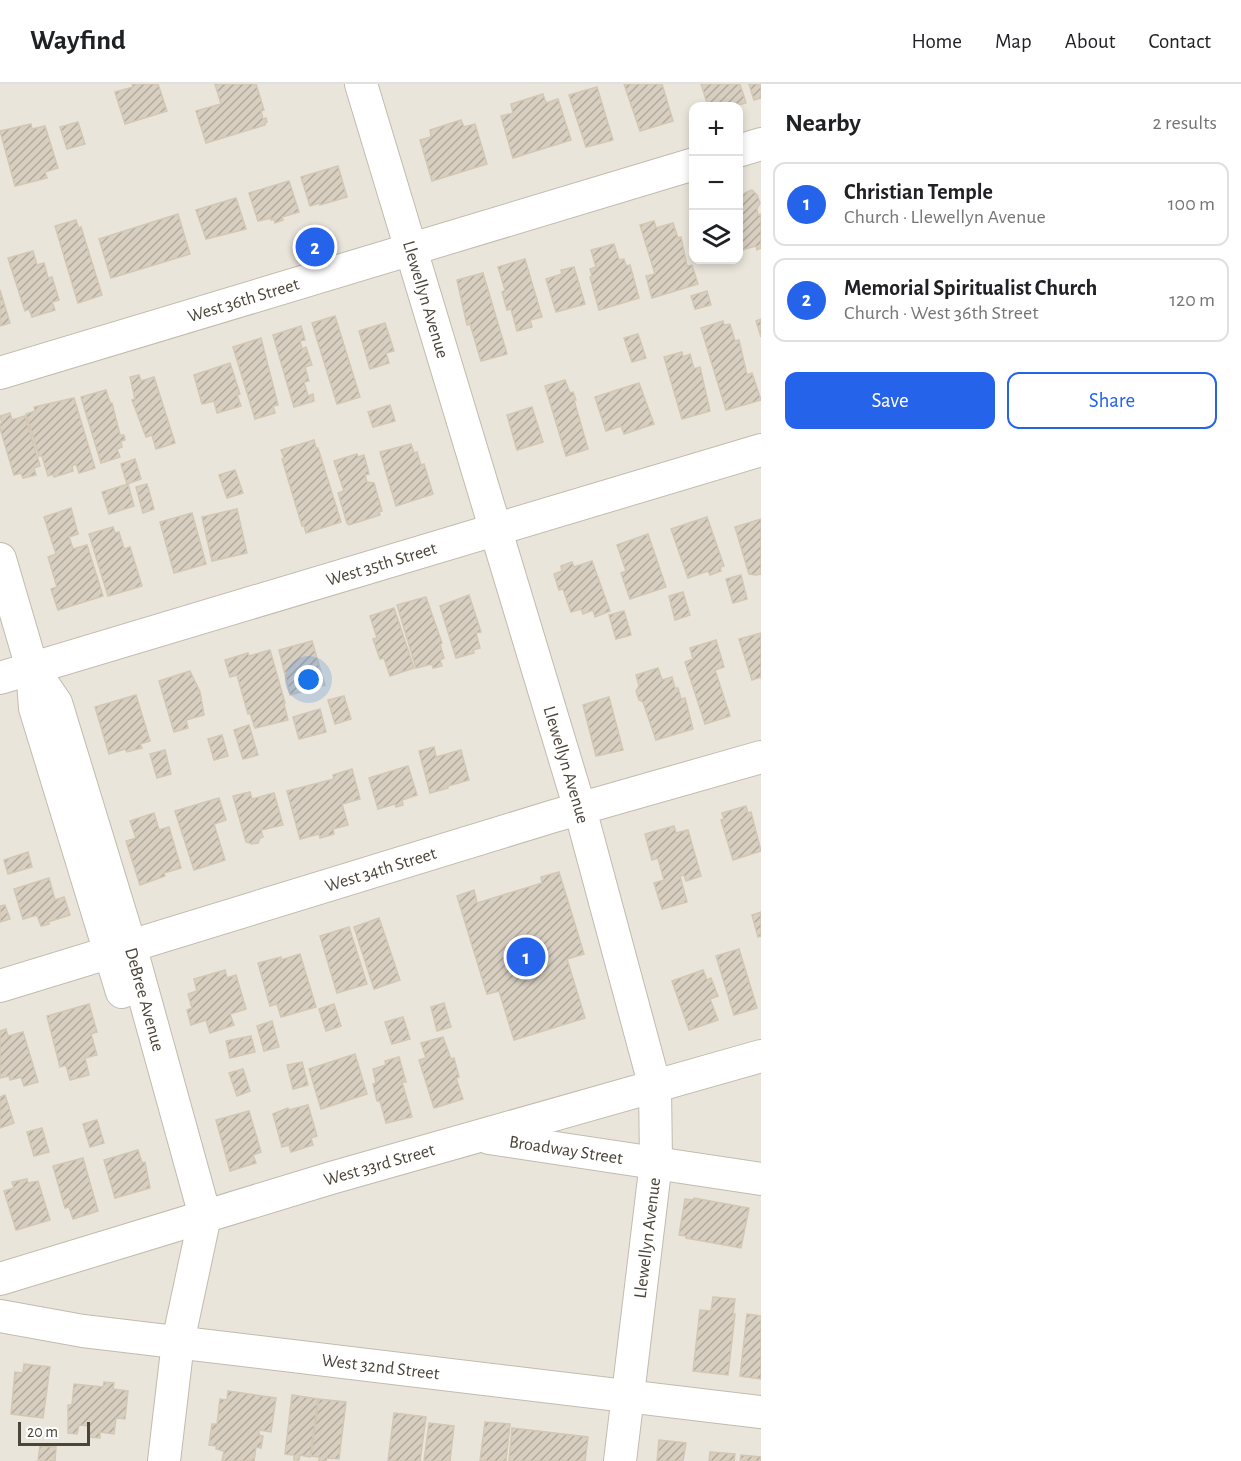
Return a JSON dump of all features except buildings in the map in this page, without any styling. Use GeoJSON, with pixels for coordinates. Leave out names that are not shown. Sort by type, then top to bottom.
{"type":"FeatureCollection","features":[{"type":"Feature","properties":{"kind":"street","name":"Llewellyn Avenue"},"geometry":{"type":"LineString","coordinates":[[361,84],[580,809],[655,1087],[656,1162],[620,1461]]}},
{"type":"Feature","properties":{"kind":"street"},"geometry":{"type":"LineString","coordinates":[[743,149],[761,144]]}},
{"type":"Feature","properties":{"kind":"street","name":"West 36th Street"},"geometry":{"type":"LineString","coordinates":[[0,373],[689,165]]}},
{"type":"Feature","properties":{"kind":"street","name":"West 35th Street"},"geometry":{"type":"LineString","coordinates":[[0,678],[761,450]]}},
{"type":"Feature","properties":{"kind":"street","name":"DeBree Avenue"},"geometry":{"type":"LineString","coordinates":[[0,559],[32,668],[35,708],[120,948],[181,1190],[194,1219],[172,1282],[170,1308],[178,1342],[164,1461]]}},
{"type":"Feature","properties":{"kind":"street","name":"West 34th Street"},"geometry":{"type":"LineString","coordinates":[[0,986],[580,809],[761,757]]}},
{"type":"Feature","properties":{"kind":"street","name":"West 33rd Street"},"geometry":{"type":"LineString","coordinates":[[0,1279],[194,1219],[761,1056]]}},
{"type":"Feature","properties":{"kind":"street","name":"Broadway Street"},"geometry":{"type":"LineString","coordinates":[[478,1136],[761,1179]]}},
{"type":"Feature","properties":{"kind":"street","name":"West 32nd Street"},"geometry":{"type":"LineString","coordinates":[[0,1316],[83,1331],[761,1412]]}},
{"type":"Feature","properties":{"kind":"shaded area"},"geometry":{"type":"Polygon","coordinates":[[[0,84],[761,84],[761,1461],[0,1461],[0,84]]]}},
{"type":"Feature","properties":{"kind":"place","name":"Memorial Spiritualist Church"},"geometry":{"type":"Point","coordinates":[315,247]}},
{"type":"Feature","properties":{"kind":"place","name":"Christian Temple"},"geometry":{"type":"Point","coordinates":[526,957]}}]}
